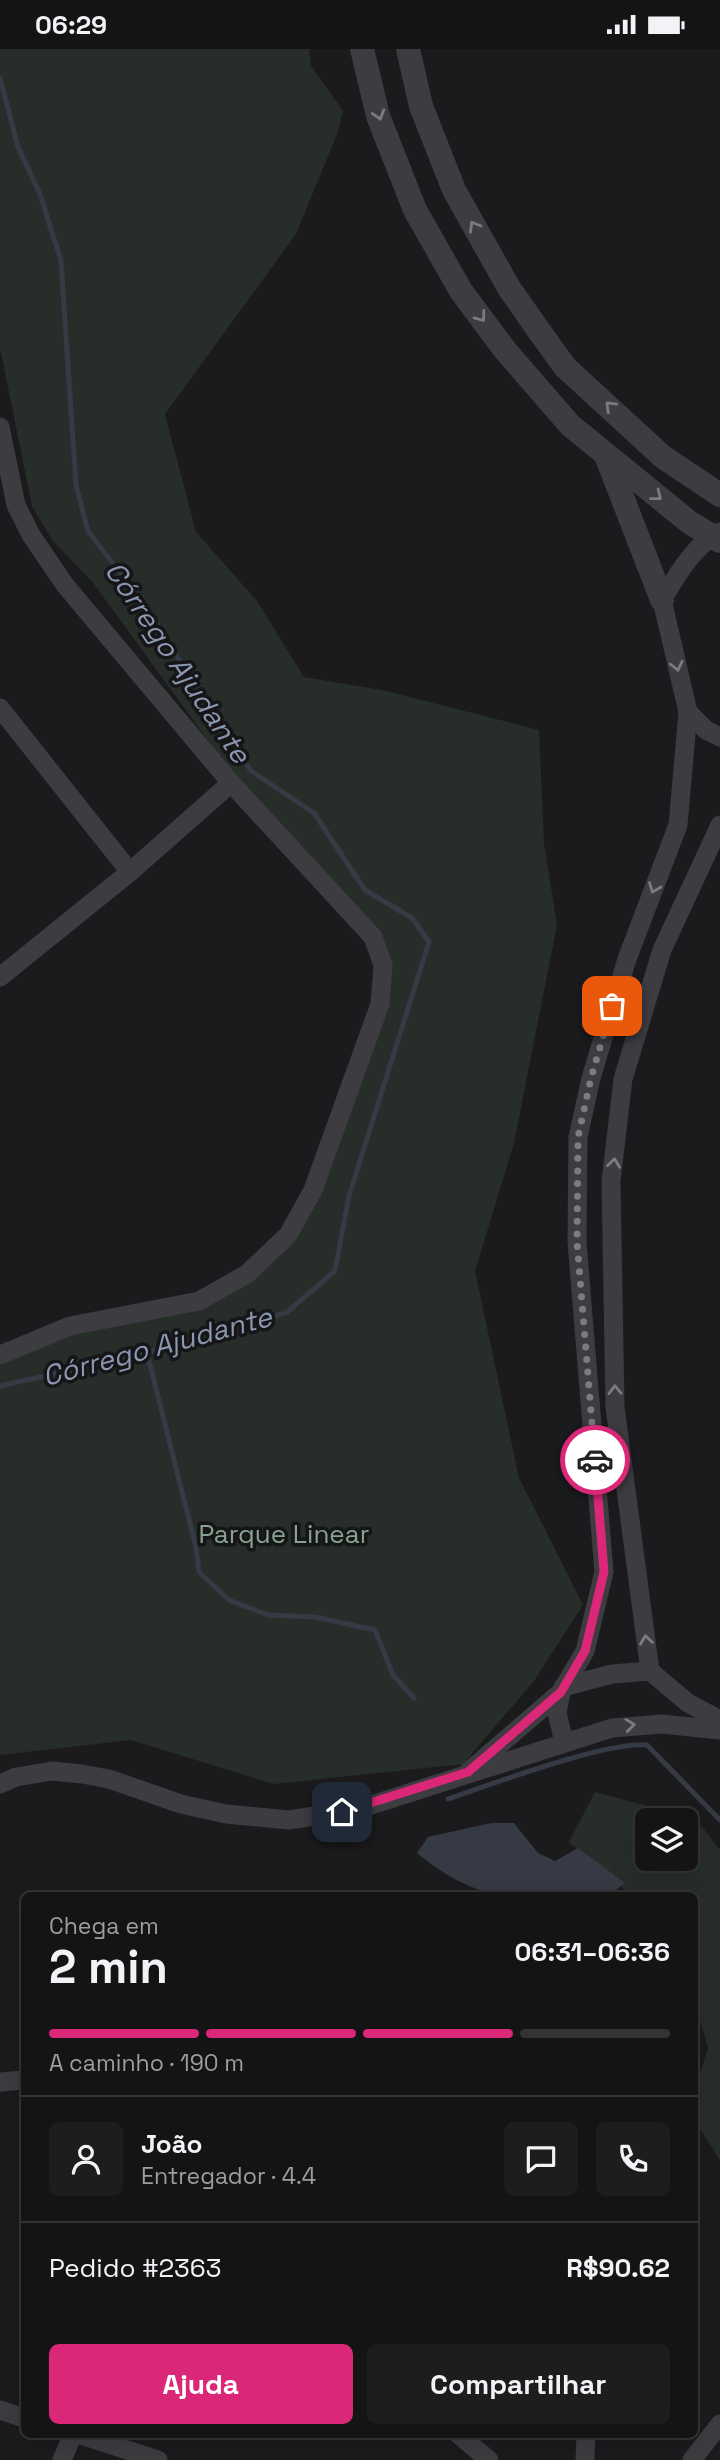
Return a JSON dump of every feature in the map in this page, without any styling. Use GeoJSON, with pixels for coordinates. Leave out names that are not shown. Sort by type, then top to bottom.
{"type":"FeatureCollection","features":[{"type":"Feature","properties":{"kind":"street"},"geometry":{"type":"LineString","coordinates":[[362,49],[378,116],[415,210],[461,291],[505,350],[570,425],[607,457],[717,536],[683,566],[662,600]]}},
{"type":"Feature","properties":{"kind":"street"},"geometry":{"type":"LineString","coordinates":[[408,49],[421,106],[454,190],[509,288],[565,367],[663,457],[720,495]]}},
{"type":"Feature","properties":{"kind":"street"},"geometry":{"type":"LineString","coordinates":[[505,350],[537,328]]}},
{"type":"Feature","properties":{"kind":"street"},"geometry":{"type":"LineString","coordinates":[[0,427],[16,505],[31,535],[65,585],[231,783],[373,937],[383,965],[380,1004],[313,1190],[288,1235],[247,1274],[199,1301],[70,1326],[0,1355]]}},
{"type":"Feature","properties":{"kind":"street"},"geometry":{"type":"LineString","coordinates":[[468,1772],[562,1689],[585,1651],[604,1572],[577,1242],[578,1137],[591,1078],[627,959],[678,825],[688,712],[662,600],[607,457]]}},
{"type":"Feature","properties":{"kind":"street"},"geometry":{"type":"LineString","coordinates":[[0,708],[130,872]]}},
{"type":"Feature","properties":{"kind":"street"},"geometry":{"type":"LineString","coordinates":[[688,712],[706,730],[720,737]]}},
{"type":"Feature","properties":{"kind":"street"},"geometry":{"type":"LineString","coordinates":[[0,977],[130,872],[231,783]]}},
{"type":"Feature","properties":{"kind":"street"},"geometry":{"type":"LineString","coordinates":[[720,825],[662,950],[624,1079],[611,1181],[615,1407],[650,1671],[688,1703],[720,1720]]}},
{"type":"Feature","properties":{"kind":"street"},"geometry":{"type":"LineString","coordinates":[[562,1689],[612,1674],[650,1671]]}},
{"type":"Feature","properties":{"kind":"street"},"geometry":{"type":"LineString","coordinates":[[562,1689],[557,1713],[564,1742]]}},
{"type":"Feature","properties":{"kind":"street"},"geometry":{"type":"LineString","coordinates":[[0,1784],[16,1777],[52,1771],[82,1773],[109,1779],[181,1804],[226,1814],[289,1821],[359,1809],[564,1742],[634,1724],[720,1730]]}},
{"type":"Feature","properties":{"kind":"street"},"geometry":{"type":"LineString","coordinates":[[0,2081],[21,2080]]}},
{"type":"Feature","properties":{"kind":"street"},"geometry":{"type":"LineString","coordinates":[[0,2410],[21,2417]]}},
{"type":"Feature","properties":{"kind":"street"},"geometry":{"type":"LineString","coordinates":[[692,2460],[720,2424]]}},
{"type":"Feature","properties":{"kind":"street"},"geometry":{"type":"LineString","coordinates":[[62,2460],[71,2438]]}},
{"type":"Feature","properties":{"kind":"street"},"geometry":{"type":"LineString","coordinates":[[90,2438],[158,2460]]}},
{"type":"Feature","properties":{"kind":"street"},"geometry":{"type":"LineString","coordinates":[[463,2438],[489,2460]]}},
{"type":"Feature","properties":{"kind":"green space","name":"Parque Linear"},"geometry":{"type":"Polygon","coordinates":[[[0,49],[309,49],[311,66],[343,111],[338,132],[296,234],[165,414],[196,532],[257,601],[304,677],[382,690],[539,730],[544,843],[557,925],[514,1143],[475,1271],[519,1478],[583,1605],[534,1681],[463,1764],[274,1784],[131,1740],[0,1755],[0,1362],[72,1332],[201,1308],[289,1241],[387,968],[241,786],[94,584],[53,541],[32,506],[0,348],[0,49]]]}},
{"type":"Feature","properties":{"kind":"green space"},"geometry":{"type":"Polygon","coordinates":[[[595,1792],[655,1808],[635,1808],[635,1871],[698,1871],[698,1822],[720,1850],[720,2160],[698,2126],[698,2080],[708,2048],[698,2014],[698,1892],[626,1892],[619,1883],[569,1842],[595,1792]]]}},
{"type":"Feature","properties":{"kind":"shaded area"},"geometry":{"type":"Polygon","coordinates":[[[491,1823],[514,1823],[538,1853],[555,1861],[578,1848],[625,1883],[614,1892],[487,1892],[456,1880],[417,1853],[428,1837],[491,1823]]]}},
{"type":"Feature","properties":{"kind":"waterway","name":"Córrego Ajudante"},"geometry":{"type":"LineString","coordinates":[[0,78],[18,147],[40,194],[61,261],[76,485],[88,531],[138,596],[251,771],[314,813],[365,890],[412,918],[429,942],[349,1196],[335,1271],[287,1312],[216,1337],[0,1386]]}},
{"type":"Feature","properties":{"kind":"waterway"},"geometry":{"type":"LineString","coordinates":[[147,1353],[196,1547],[199,1572],[229,1600],[268,1615],[315,1617],[375,1630],[393,1675],[414,1698]]}},
{"type":"Feature","properties":{"kind":"waterway"},"geometry":{"type":"LineString","coordinates":[[448,1799],[578,1756],[647,1745],[720,1820]]}},
{"type":"Feature","properties":{"kind":"way so far"},"geometry":{"type":"LineString","coordinates":[[595,1460],[577,1242],[578,1137],[591,1078],[612,1006]]}},
{"type":"Feature","properties":{"kind":"route"},"geometry":{"type":"LineString","coordinates":[[342,1812],[359,1809],[468,1772],[561,1692],[585,1651],[604,1572],[595,1460]]}}]}
